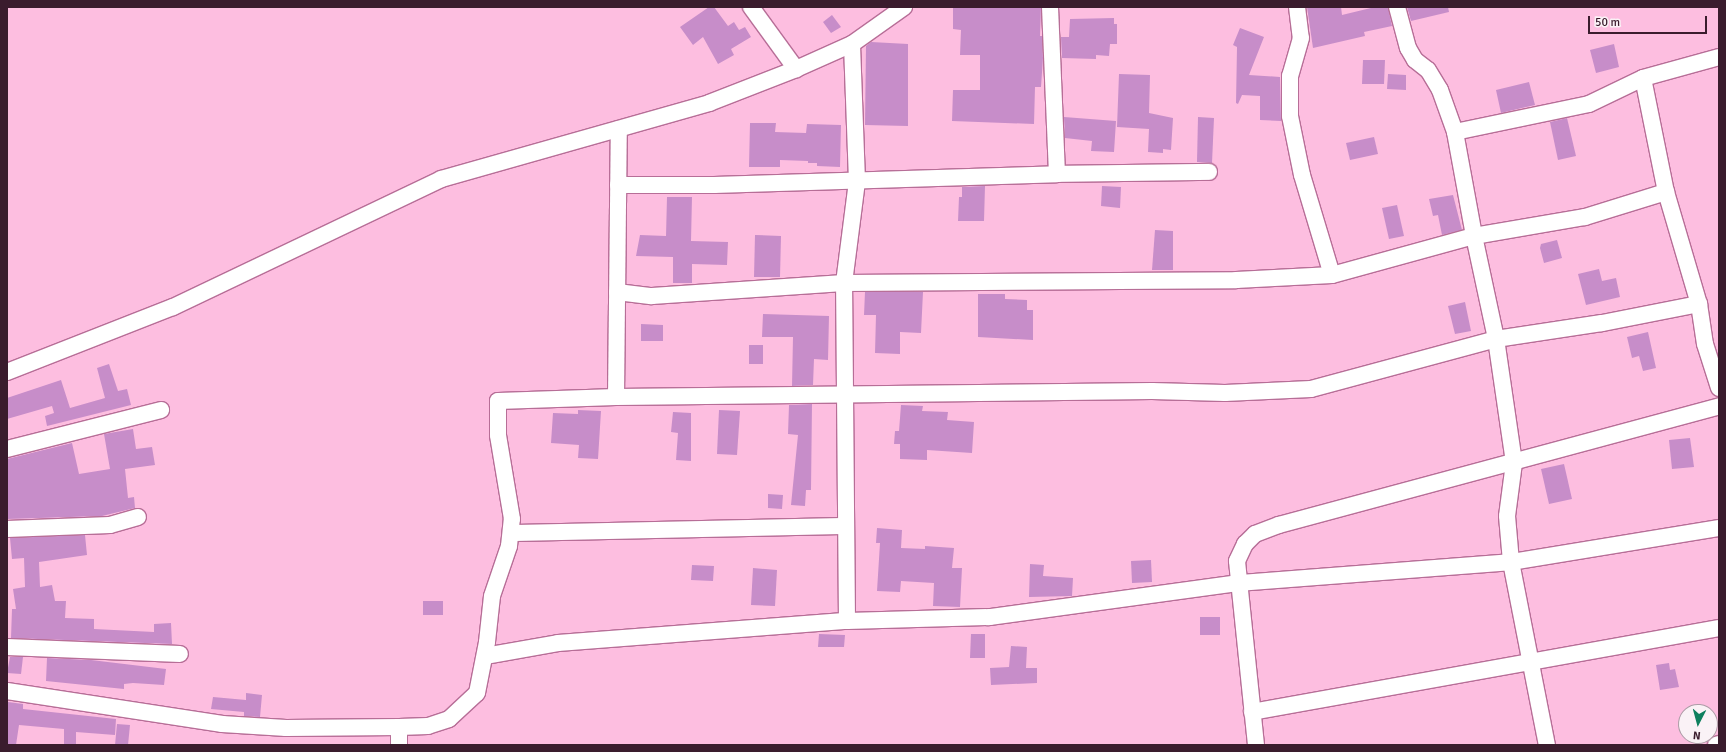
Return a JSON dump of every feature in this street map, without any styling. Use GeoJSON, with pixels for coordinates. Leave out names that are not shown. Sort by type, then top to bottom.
{"type":"FeatureCollection","features":[{"type":"Feature","properties":{"kind":"street"},"geometry":{"type":"LineString","coordinates":[[751,7],[796,69]]}},
{"type":"Feature","properties":{"kind":"street"},"geometry":{"type":"LineString","coordinates":[[7,372],[173,307],[441,179],[709,103],[796,69],[852,44],[904,7]]}},
{"type":"Feature","properties":{"kind":"street"},"geometry":{"type":"LineString","coordinates":[[1050,7],[1057,174]]}},
{"type":"Feature","properties":{"kind":"street"},"geometry":{"type":"LineString","coordinates":[[1297,7],[1301,38],[1290,76],[1290,116],[1302,175],[1332,275]]}},
{"type":"Feature","properties":{"kind":"street"},"geometry":{"type":"LineString","coordinates":[[1397,7],[1408,48],[1415,60],[1428,70],[1440,90],[1455,132],[1474,236],[1496,339],[1514,463],[1507,516],[1511,562],[1547,745]]}},
{"type":"Feature","properties":{"kind":"street"},"geometry":{"type":"LineString","coordinates":[[847,620],[844,283],[857,181],[852,44]]}},
{"type":"Feature","properties":{"kind":"street"},"geometry":{"type":"LineString","coordinates":[[1455,132],[1589,104],[1643,78],[1719,57]]}},
{"type":"Feature","properties":{"kind":"street"},"geometry":{"type":"LineString","coordinates":[[1643,78],[1666,192],[1699,304],[1705,344],[1719,388]]}},
{"type":"Feature","properties":{"kind":"street"},"geometry":{"type":"LineString","coordinates":[[616,397],[619,129]]}},
{"type":"Feature","properties":{"kind":"street"},"geometry":{"type":"LineString","coordinates":[[618,185],[857,181],[1057,174],[1209,172]]}},
{"type":"Feature","properties":{"kind":"street"},"geometry":{"type":"LineString","coordinates":[[617,292],[652,296],[844,283],[1236,280],[1332,275],[1474,236],[1585,217],[1666,192]]}},
{"type":"Feature","properties":{"kind":"street"},"geometry":{"type":"LineString","coordinates":[[7,691],[222,724],[286,728],[399,727],[428,726],[449,719],[477,693],[485,656],[492,596],[510,546],[512,519],[498,435],[498,401],[616,397],[845,394],[1152,391],[1225,393],[1311,389],[1496,339],[1602,323],[1699,304]]}},
{"type":"Feature","properties":{"kind":"street"},"geometry":{"type":"LineString","coordinates":[[1256,745],[1237,560],[1245,544],[1255,534],[1279,525],[1514,463],[1719,406]]}},
{"type":"Feature","properties":{"kind":"street"},"geometry":{"type":"LineString","coordinates":[[7,449],[161,410]]}},
{"type":"Feature","properties":{"kind":"street"},"geometry":{"type":"LineString","coordinates":[[7,529],[110,525],[138,518]]}},
{"type":"Feature","properties":{"kind":"street"},"geometry":{"type":"LineString","coordinates":[[511,533],[846,526]]}},
{"type":"Feature","properties":{"kind":"street"},"geometry":{"type":"LineString","coordinates":[[485,656],[558,642],[847,620],[990,617],[1239,583],[1511,562],[1719,528]]}},
{"type":"Feature","properties":{"kind":"street"},"geometry":{"type":"LineString","coordinates":[[1252,712],[1531,664],[1719,628]]}},
{"type":"Feature","properties":{"kind":"street"},"geometry":{"type":"LineString","coordinates":[[7,647],[180,654]]}},
{"type":"Feature","properties":{"kind":"street"},"geometry":{"type":"LineString","coordinates":[[399,727],[399,745]]}},
{"type":"Feature","properties":{"kind":"building"},"geometry":{"type":"Polygon","coordinates":[[[709,7],[714,7],[728,26],[734,22],[739,30],[745,27],[751,37],[731,49],[734,55],[718,64],[703,37],[693,45],[680,27],[709,7]]]}},
{"type":"Feature","properties":{"kind":"building"},"geometry":{"type":"Polygon","coordinates":[[[953,7],[1041,7],[1040,36],[1042,36],[1043,58],[1041,87],[1035,87],[1034,124],[952,121],[953,90],[980,90],[980,55],[960,55],[961,30],[953,29],[953,7]]]}},
{"type":"Feature","properties":{"kind":"building"},"geometry":{"type":"Polygon","coordinates":[[[1307,7],[1341,7],[1342,15],[1375,7],[1388,7],[1392,26],[1364,32],[1365,36],[1313,48],[1307,7]]]}},
{"type":"Feature","properties":{"kind":"building"},"geometry":{"type":"Polygon","coordinates":[[[1407,7],[1448,7],[1449,12],[1411,21],[1407,7]]]}},
{"type":"Feature","properties":{"kind":"building"},"geometry":{"type":"Polygon","coordinates":[[[832,15],[841,27],[831,33],[823,22],[832,15]]]}},
{"type":"Feature","properties":{"kind":"building"},"geometry":{"type":"Polygon","coordinates":[[[1114,18],[1114,24],[1117,24],[1117,44],[1110,44],[1109,56],[1096,55],[1096,59],[1062,58],[1061,37],[1069,37],[1070,19],[1114,18]]]}},
{"type":"Feature","properties":{"kind":"building"},"geometry":{"type":"Polygon","coordinates":[[[1240,28],[1264,37],[1249,75],[1280,77],[1281,121],[1260,120],[1260,96],[1242,95],[1238,104],[1236,103],[1237,47],[1233,45],[1240,28]]]}},
{"type":"Feature","properties":{"kind":"building"},"geometry":{"type":"Polygon","coordinates":[[[871,42],[908,44],[908,126],[865,125],[866,46],[871,42]]]}},
{"type":"Feature","properties":{"kind":"building"},"geometry":{"type":"Polygon","coordinates":[[[1614,44],[1619,67],[1596,73],[1590,50],[1614,44]]]}},
{"type":"Feature","properties":{"kind":"building"},"geometry":{"type":"Polygon","coordinates":[[[1363,60],[1385,60],[1384,84],[1362,84],[1363,60]]]}},
{"type":"Feature","properties":{"kind":"building"},"geometry":{"type":"Polygon","coordinates":[[[1119,74],[1150,75],[1149,113],[1173,118],[1171,150],[1163,149],[1163,153],[1148,152],[1149,129],[1117,127],[1119,74]]]}},
{"type":"Feature","properties":{"kind":"building"},"geometry":{"type":"Polygon","coordinates":[[[1388,74],[1406,75],[1406,90],[1387,89],[1388,74]]]}},
{"type":"Feature","properties":{"kind":"building"},"geometry":{"type":"Polygon","coordinates":[[[1529,82],[1535,105],[1501,113],[1496,90],[1529,82]]]}},
{"type":"Feature","properties":{"kind":"building"},"geometry":{"type":"Polygon","coordinates":[[[1064,117],[1116,121],[1114,152],[1091,151],[1092,141],[1065,138],[1064,117]]]}},
{"type":"Feature","properties":{"kind":"building"},"geometry":{"type":"Polygon","coordinates":[[[1198,117],[1214,118],[1212,163],[1197,162],[1198,117]]]}},
{"type":"Feature","properties":{"kind":"building"},"geometry":{"type":"Polygon","coordinates":[[[1567,118],[1576,156],[1558,160],[1550,122],[1567,118]]]}},
{"type":"Feature","properties":{"kind":"building"},"geometry":{"type":"Polygon","coordinates":[[[750,123],[776,123],[775,132],[806,133],[807,124],[841,125],[840,167],[817,166],[817,163],[808,163],[808,161],[780,160],[780,167],[749,167],[750,123]]]}},
{"type":"Feature","properties":{"kind":"building"},"geometry":{"type":"Polygon","coordinates":[[[1374,137],[1378,154],[1350,160],[1346,143],[1374,137]]]}},
{"type":"Feature","properties":{"kind":"building"},"geometry":{"type":"Polygon","coordinates":[[[985,186],[984,221],[958,221],[959,197],[962,197],[962,187],[985,186]]]}},
{"type":"Feature","properties":{"kind":"building"},"geometry":{"type":"Polygon","coordinates":[[[1102,186],[1121,187],[1120,208],[1101,206],[1102,186]]]}},
{"type":"Feature","properties":{"kind":"building"},"geometry":{"type":"Polygon","coordinates":[[[1453,195],[1462,230],[1442,235],[1438,215],[1433,216],[1429,199],[1453,195]]]}},
{"type":"Feature","properties":{"kind":"building"},"geometry":{"type":"Polygon","coordinates":[[[667,197],[692,197],[691,241],[728,242],[727,265],[692,264],[692,283],[673,283],[673,257],[636,256],[640,235],[666,236],[667,197]]]}},
{"type":"Feature","properties":{"kind":"building"},"geometry":{"type":"Polygon","coordinates":[[[1397,205],[1404,236],[1389,239],[1382,208],[1397,205]]]}},
{"type":"Feature","properties":{"kind":"building"},"geometry":{"type":"Polygon","coordinates":[[[1155,230],[1173,231],[1173,270],[1152,270],[1155,230]]]}},
{"type":"Feature","properties":{"kind":"building"},"geometry":{"type":"Polygon","coordinates":[[[755,235],[781,236],[780,277],[754,277],[755,235]]]}},
{"type":"Feature","properties":{"kind":"building"},"geometry":{"type":"Polygon","coordinates":[[[1557,240],[1562,258],[1544,263],[1540,248],[1541,244],[1557,240]]]}},
{"type":"Feature","properties":{"kind":"building"},"geometry":{"type":"Polygon","coordinates":[[[1599,269],[1602,281],[1616,278],[1620,297],[1586,305],[1578,274],[1599,269]]]}},
{"type":"Feature","properties":{"kind":"building"},"geometry":{"type":"Polygon","coordinates":[[[865,292],[923,292],[921,333],[900,332],[900,354],[875,353],[876,315],[864,315],[865,292]]]}},
{"type":"Feature","properties":{"kind":"building"},"geometry":{"type":"Polygon","coordinates":[[[978,294],[1005,294],[1005,299],[1027,300],[1027,310],[1033,310],[1033,340],[978,337],[978,294]]]}},
{"type":"Feature","properties":{"kind":"building"},"geometry":{"type":"Polygon","coordinates":[[[1465,302],[1471,331],[1455,334],[1448,306],[1465,302]]]}},
{"type":"Feature","properties":{"kind":"building"},"geometry":{"type":"Polygon","coordinates":[[[763,314],[829,316],[828,360],[814,359],[813,385],[792,386],[793,337],[762,337],[763,314]]]}},
{"type":"Feature","properties":{"kind":"building"},"geometry":{"type":"Polygon","coordinates":[[[641,324],[663,325],[663,341],[641,341],[641,324]]]}},
{"type":"Feature","properties":{"kind":"building"},"geometry":{"type":"Polygon","coordinates":[[[1648,332],[1656,368],[1643,371],[1639,356],[1632,358],[1627,337],[1648,332]]]}},
{"type":"Feature","properties":{"kind":"building"},"geometry":{"type":"Polygon","coordinates":[[[749,345],[763,345],[763,364],[749,364],[749,345]]]}},
{"type":"Feature","properties":{"kind":"building"},"geometry":{"type":"Polygon","coordinates":[[[109,364],[118,391],[127,389],[131,405],[47,426],[45,416],[54,413],[52,406],[7,419],[7,398],[61,380],[70,408],[105,398],[97,368],[109,364]]]}},
{"type":"Feature","properties":{"kind":"building"},"geometry":{"type":"Polygon","coordinates":[[[812,404],[811,490],[806,490],[805,506],[791,505],[798,435],[788,434],[789,405],[812,404]]]}},
{"type":"Feature","properties":{"kind":"building"},"geometry":{"type":"Polygon","coordinates":[[[901,405],[923,406],[922,411],[948,412],[947,420],[974,422],[972,453],[927,450],[927,460],[900,459],[900,444],[894,444],[895,431],[899,431],[901,405]]]}},
{"type":"Feature","properties":{"kind":"building"},"geometry":{"type":"Polygon","coordinates":[[[578,410],[601,411],[598,459],[578,458],[579,445],[551,443],[553,413],[578,414],[578,410]]]}},
{"type":"Feature","properties":{"kind":"building"},"geometry":{"type":"Polygon","coordinates":[[[719,410],[740,411],[737,455],[717,454],[719,410]]]}},
{"type":"Feature","properties":{"kind":"building"},"geometry":{"type":"Polygon","coordinates":[[[673,412],[691,413],[691,461],[676,460],[678,433],[671,432],[673,412]]]}},
{"type":"Feature","properties":{"kind":"building"},"geometry":{"type":"Polygon","coordinates":[[[133,429],[136,449],[152,447],[155,465],[125,469],[128,498],[134,497],[135,508],[102,516],[7,519],[7,459],[72,443],[79,474],[110,469],[104,434],[133,429]]]}},
{"type":"Feature","properties":{"kind":"building"},"geometry":{"type":"Polygon","coordinates":[[[1690,438],[1694,467],[1672,469],[1669,440],[1690,438]]]}},
{"type":"Feature","properties":{"kind":"building"},"geometry":{"type":"Polygon","coordinates":[[[1564,464],[1572,499],[1549,504],[1541,469],[1564,464]]]}},
{"type":"Feature","properties":{"kind":"building"},"geometry":{"type":"Polygon","coordinates":[[[768,494],[783,495],[782,509],[768,508],[768,494]]]}},
{"type":"Feature","properties":{"kind":"building"},"geometry":{"type":"Polygon","coordinates":[[[877,528],[902,530],[901,548],[925,549],[925,546],[954,548],[952,568],[962,568],[960,607],[933,606],[934,583],[901,581],[900,592],[877,591],[880,543],[876,543],[877,528]]]}},
{"type":"Feature","properties":{"kind":"building"},"geometry":{"type":"Polygon","coordinates":[[[85,535],[87,555],[39,562],[40,587],[52,585],[55,601],[66,601],[65,618],[94,619],[94,629],[154,632],[154,624],[171,623],[172,644],[11,638],[12,609],[16,609],[13,589],[25,587],[24,558],[12,559],[10,538],[85,535]]]}},
{"type":"Feature","properties":{"kind":"building"},"geometry":{"type":"Polygon","coordinates":[[[1151,560],[1152,582],[1132,583],[1131,561],[1151,560]]]}},
{"type":"Feature","properties":{"kind":"building"},"geometry":{"type":"Polygon","coordinates":[[[1030,564],[1044,565],[1043,576],[1073,578],[1072,596],[1029,597],[1030,564]]]}},
{"type":"Feature","properties":{"kind":"building"},"geometry":{"type":"Polygon","coordinates":[[[692,565],[714,566],[713,581],[691,580],[692,565]]]}},
{"type":"Feature","properties":{"kind":"building"},"geometry":{"type":"Polygon","coordinates":[[[753,568],[777,570],[775,606],[751,605],[753,568]]]}},
{"type":"Feature","properties":{"kind":"building"},"geometry":{"type":"Polygon","coordinates":[[[423,601],[443,601],[443,615],[423,615],[423,601]]]}},
{"type":"Feature","properties":{"kind":"building"},"geometry":{"type":"Polygon","coordinates":[[[1200,617],[1220,617],[1220,635],[1200,635],[1200,617]]]}},
{"type":"Feature","properties":{"kind":"building"},"geometry":{"type":"Polygon","coordinates":[[[819,634],[845,635],[844,647],[818,647],[819,634]]]}},
{"type":"Feature","properties":{"kind":"building"},"geometry":{"type":"Polygon","coordinates":[[[971,634],[985,634],[985,658],[970,658],[971,634]]]}},
{"type":"Feature","properties":{"kind":"building"},"geometry":{"type":"Polygon","coordinates":[[[1011,646],[1027,647],[1026,668],[1037,668],[1037,683],[991,685],[990,668],[1009,667],[1011,646]]]}},
{"type":"Feature","properties":{"kind":"building"},"geometry":{"type":"Polygon","coordinates":[[[10,657],[23,657],[21,674],[7,673],[10,657]]]}},
{"type":"Feature","properties":{"kind":"building"},"geometry":{"type":"Polygon","coordinates":[[[47,658],[91,660],[166,669],[164,685],[133,683],[124,684],[124,689],[46,681],[47,658]]]}},
{"type":"Feature","properties":{"kind":"building"},"geometry":{"type":"Polygon","coordinates":[[[1669,663],[1670,670],[1675,669],[1679,687],[1660,690],[1656,665],[1669,663]]]}},
{"type":"Feature","properties":{"kind":"building"},"geometry":{"type":"Polygon","coordinates":[[[246,693],[262,695],[260,717],[244,716],[244,712],[211,709],[213,697],[246,700],[246,693]]]}},
{"type":"Feature","properties":{"kind":"building"},"geometry":{"type":"Polygon","coordinates":[[[8,702],[23,704],[23,709],[116,719],[115,735],[76,732],[76,745],[64,745],[64,729],[19,725],[16,745],[7,745],[8,702]]]}},
{"type":"Feature","properties":{"kind":"building"},"geometry":{"type":"Polygon","coordinates":[[[117,724],[130,725],[128,745],[115,745],[117,724]]]}}]}
